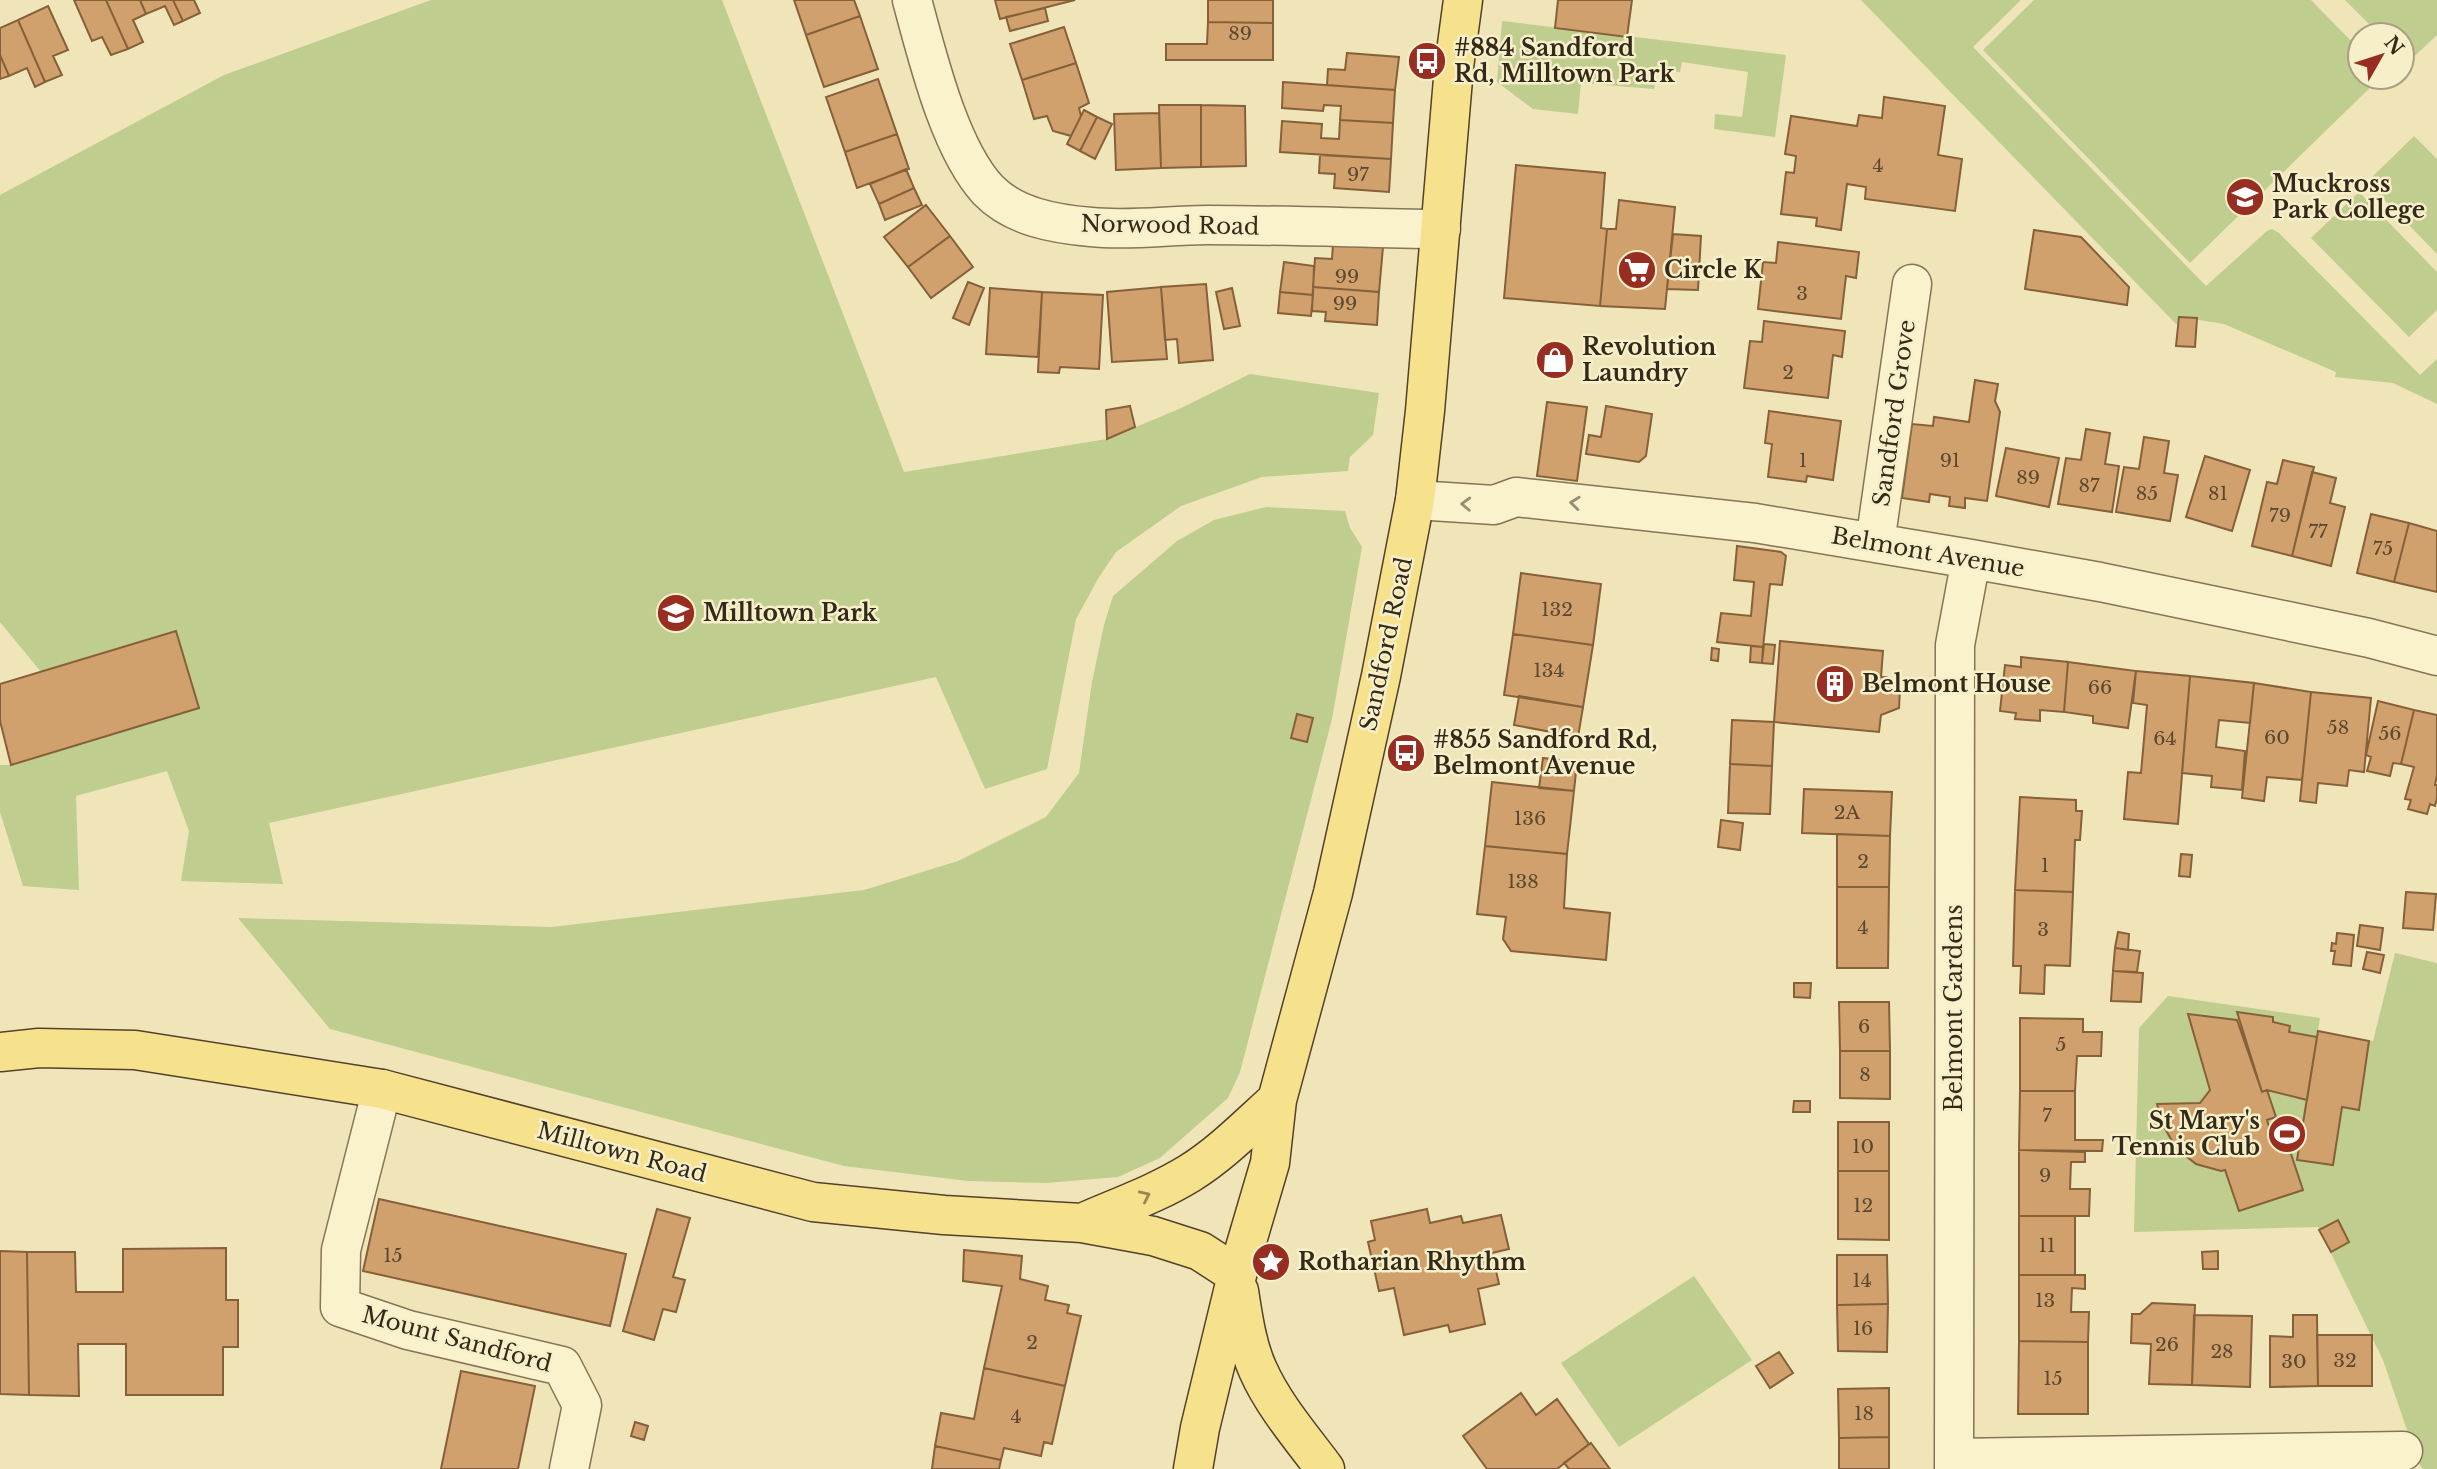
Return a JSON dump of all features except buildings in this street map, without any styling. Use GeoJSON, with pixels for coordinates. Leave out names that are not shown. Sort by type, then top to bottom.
{"type":"FeatureCollection","features":[{"type":"Feature","properties":{"kind":"main road","name":"Sandford Road"},"geometry":{"type":"LineString","coordinates":[[1194,1469],[1200,1429],[1237,1275],[1270,1163],[1277,1100],[1333,893],[1381,676],[1415,500],[1454,67],[1463,0]]}},
{"type":"Feature","properties":{"kind":"main road","name":"Milltown Road"},"geometry":{"type":"LineString","coordinates":[[0,1052],[40,1048],[135,1049],[382,1089],[813,1202],[944,1215],[1082,1223],[1153,1236],[1215,1259],[1237,1275]]}},
{"type":"Feature","properties":{"kind":"main road"},"geometry":{"type":"LineString","coordinates":[[1082,1223],[1137,1200],[1188,1174],[1209,1160],[1277,1100]]}},
{"type":"Feature","properties":{"kind":"main road"},"geometry":{"type":"LineString","coordinates":[[1237,1275],[1245,1329],[1257,1369],[1325,1469]]}},
{"type":"Feature","properties":{"kind":"street","name":"Norwood Road"},"geometry":{"type":"LineString","coordinates":[[912,0],[931,72],[962,153],[988,190],[1009,207],[1041,219],[1092,228],[1206,225],[1441,229]]}},
{"type":"Feature","properties":{"kind":"street","name":"Sandford Grove"},"geometry":{"type":"LineString","coordinates":[[1875,543],[1912,284]]}},
{"type":"Feature","properties":{"kind":"street","name":"Belmont Avenue"},"geometry":{"type":"LineString","coordinates":[[1415,500],[1493,505],[1516,496],[1755,523],[2100,582],[2369,638],[2437,656]]}},
{"type":"Feature","properties":{"kind":"street","name":"Belmont Gardens"},"geometry":{"type":"LineString","coordinates":[[1971,559],[1955,645],[1954,1464],[2403,1451]]}},
{"type":"Feature","properties":{"kind":"street","name":"Mount Sandford"},"geometry":{"type":"LineString","coordinates":[[382,1089],[341,1250],[340,1307],[408,1330],[562,1366],[582,1405],[569,1469]]}},
{"type":"Feature","properties":{"kind":"green space"},"geometry":{"type":"Polygon","coordinates":[[[431,0],[722,0],[904,472],[1107,439],[1179,409],[1250,374],[1379,393],[1373,435],[1350,457],[1348,471],[1262,477],[1181,506],[1116,552],[1076,619],[1047,769],[985,789],[936,677],[269,823],[283,884],[181,881],[189,831],[167,771],[76,796],[79,890],[23,886],[0,812],[0,765],[11,765],[199,708],[176,631],[41,672],[0,622],[0,195],[224,75],[431,0]]]}},
{"type":"Feature","properties":{"kind":"green space"},"geometry":{"type":"Polygon","coordinates":[[[1861,0],[2021,0],[1973,47],[2206,286],[2272,229],[2420,375],[2437,359],[2437,404],[2393,383],[2335,377],[2336,372],[2224,324],[2180,317],[2176,324],[1861,0]]]}},
{"type":"Feature","properties":{"kind":"green space"},"geometry":{"type":"Polygon","coordinates":[[[2034,0],[2311,0],[2346,36],[2346,91],[2367,91],[2190,263],[1983,50],[2034,0]]]}},
{"type":"Feature","properties":{"kind":"green space"},"geometry":{"type":"Polygon","coordinates":[[[2345,0],[2437,0],[2437,35],[2416,55],[2416,21],[2366,21],[2345,0]]]}},
{"type":"Feature","properties":{"kind":"green space"},"geometry":{"type":"Polygon","coordinates":[[[1502,21],[1786,55],[1775,137],[1714,129],[1715,114],[1742,117],[1748,72],[1682,62],[1680,72],[1657,70],[1654,89],[1581,83],[1578,114],[1533,109],[1497,82],[1502,21]]]}},
{"type":"Feature","properties":{"kind":"green space"},"geometry":{"type":"Polygon","coordinates":[[[2414,136],[2437,159],[2437,254],[2367,182],[2414,136]]]}},
{"type":"Feature","properties":{"kind":"green space"},"geometry":{"type":"Polygon","coordinates":[[[2359,192],[2437,272],[2437,310],[2409,337],[2311,238],[2359,192]]]}},
{"type":"Feature","properties":{"kind":"green space"},"geometry":{"type":"Polygon","coordinates":[[[1266,507],[1345,511],[1350,528],[1362,547],[1332,719],[1240,1072],[1228,1098],[1160,1158],[1118,1177],[1046,1183],[968,1181],[844,1166],[330,1029],[238,918],[552,927],[864,890],[958,861],[1046,817],[1079,773],[1092,682],[1113,596],[1177,541],[1214,520],[1266,507]]]}},
{"type":"Feature","properties":{"kind":"green space","name":"St Mary's Tennis Club"},"geometry":{"type":"Polygon","coordinates":[[[2395,953],[2437,963],[2437,1469],[2423,1469],[2418,1462],[2383,1360],[2318,1227],[2134,1232],[2139,1028],[2168,996],[2320,1018],[2318,1031],[2373,1041],[2395,953]]]}},
{"type":"Feature","properties":{"kind":"green space"},"geometry":{"type":"Polygon","coordinates":[[[1694,1276],[1752,1360],[1619,1447],[1561,1363],[1694,1276]]]}},
{"type":"Feature","properties":{"kind":"place","name":"#884 Sandford Rd, Milltown Park"},"geometry":{"type":"Point","coordinates":[1427,61]}},
{"type":"Feature","properties":{"kind":"place","name":"Muckross Park College"},"geometry":{"type":"Point","coordinates":[2245,197]}},
{"type":"Feature","properties":{"kind":"place","name":"Circle K"},"geometry":{"type":"Point","coordinates":[1637,270]}},
{"type":"Feature","properties":{"kind":"place","name":"Revolution Laundry"},"geometry":{"type":"Point","coordinates":[1555,360]}},
{"type":"Feature","properties":{"kind":"place","name":"Milltown Park"},"geometry":{"type":"Point","coordinates":[676,613]}},
{"type":"Feature","properties":{"kind":"place","name":"Belmont House"},"geometry":{"type":"Point","coordinates":[1835,684]}},
{"type":"Feature","properties":{"kind":"place","name":"#855 Sandford Rd, Belmont Avenue"},"geometry":{"type":"Point","coordinates":[1406,753]}},
{"type":"Feature","properties":{"kind":"place","name":"St Mary's Tennis Club"},"geometry":{"type":"Point","coordinates":[2287,1134]}},
{"type":"Feature","properties":{"kind":"place","name":"Rotharian Rhythm"},"geometry":{"type":"Point","coordinates":[1271,1262]}}]}
